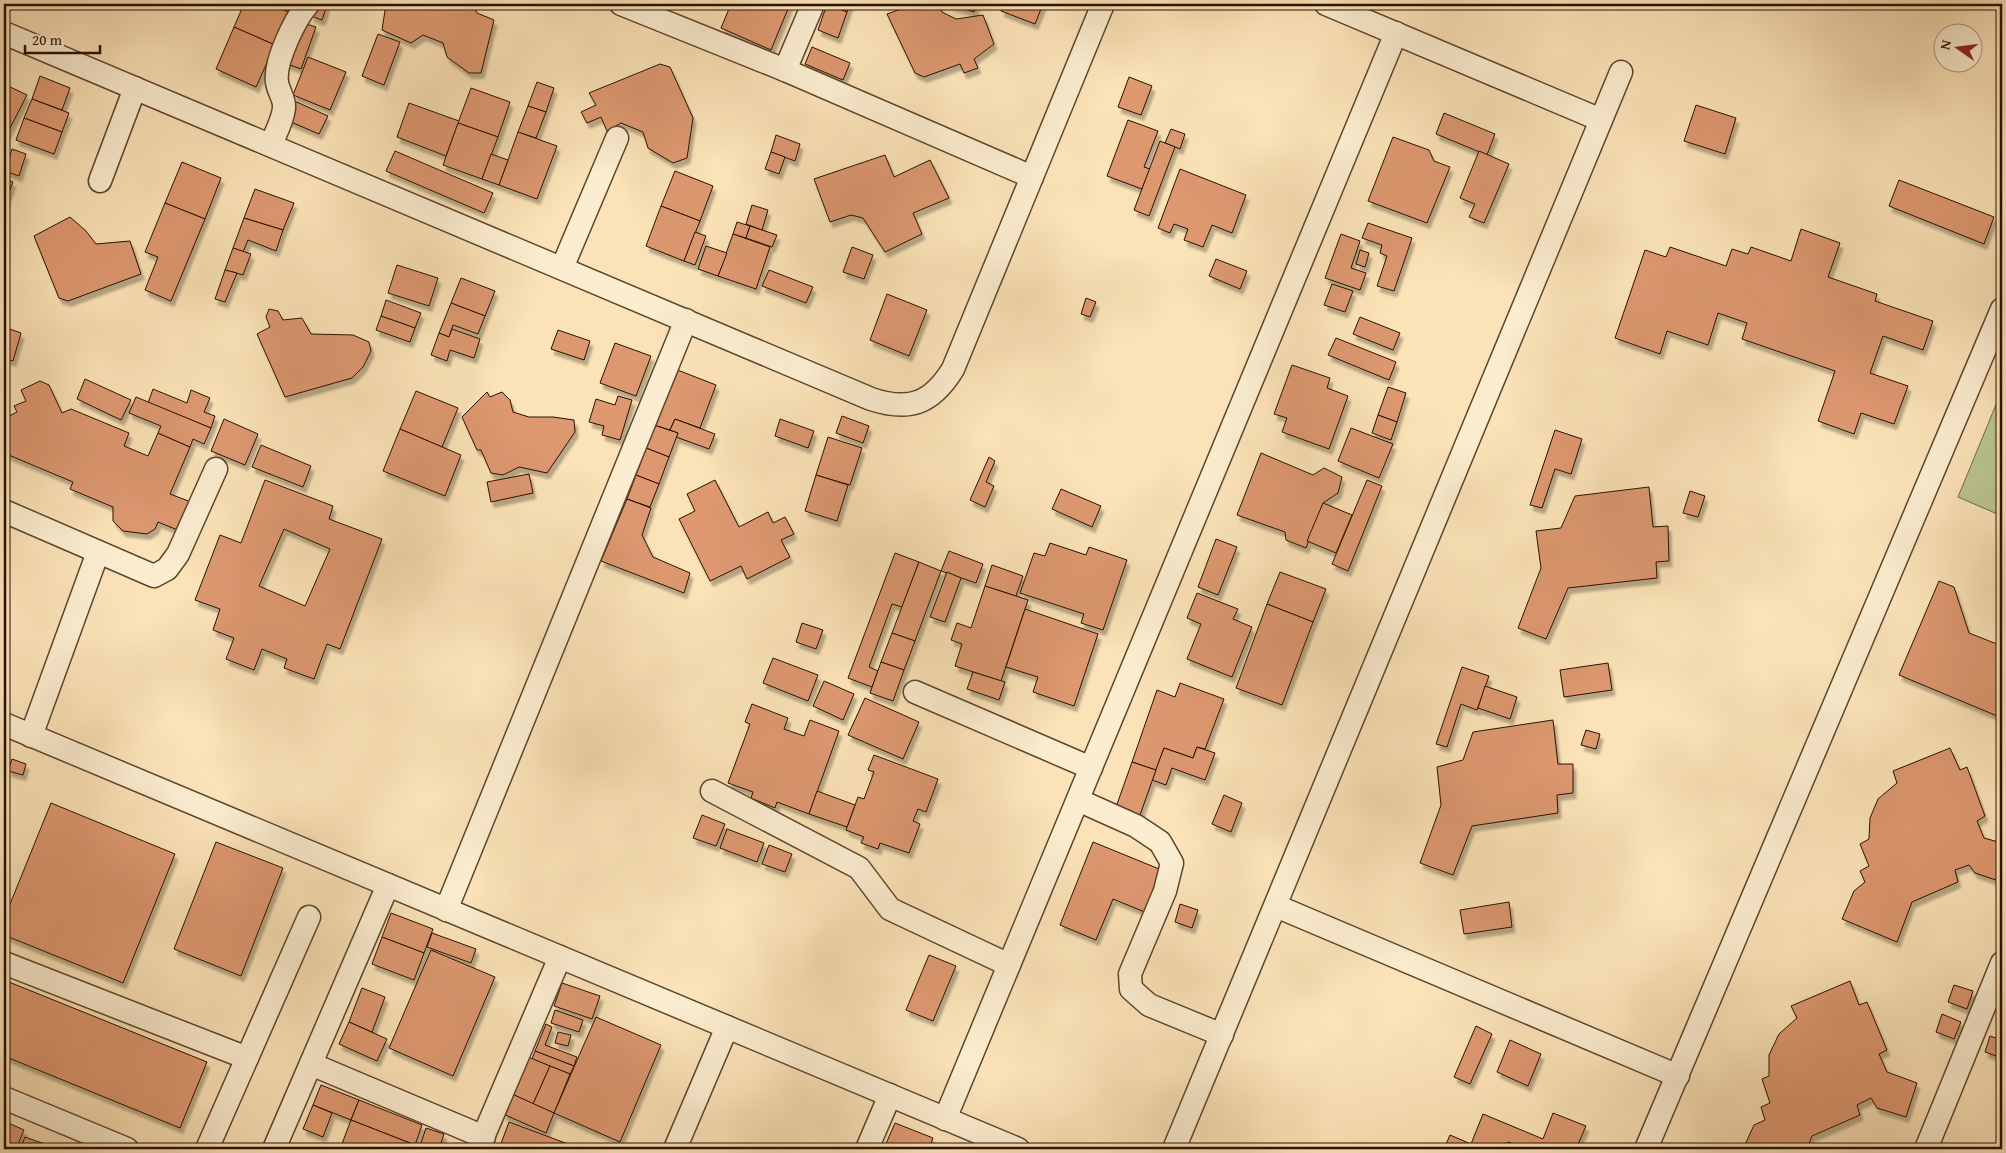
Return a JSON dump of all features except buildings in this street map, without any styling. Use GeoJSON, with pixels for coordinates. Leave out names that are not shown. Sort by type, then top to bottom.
{"type":"FeatureCollection","features":[{"type":"Feature","properties":{"kind":"street"},"geometry":{"type":"LineString","coordinates":[[271,145],[284,108],[277,83],[277,73],[291,30],[299,15],[308,4]]}},
{"type":"Feature","properties":{"kind":"street"},"geometry":{"type":"LineString","coordinates":[[622,4],[785,70],[1032,177]]}},
{"type":"Feature","properties":{"kind":"street"},"geometry":{"type":"LineString","coordinates":[[785,70],[813,4]]}},
{"type":"Feature","properties":{"kind":"street"},"geometry":{"type":"LineString","coordinates":[[4,32],[871,399],[890,405],[910,405],[928,398],[943,385],[954,369],[1104,4]]}},
{"type":"Feature","properties":{"kind":"street"},"geometry":{"type":"LineString","coordinates":[[1326,4],[1601,120]]}},
{"type":"Feature","properties":{"kind":"street"},"geometry":{"type":"LineString","coordinates":[[945,1119],[1396,33]]}},
{"type":"Feature","properties":{"kind":"street"},"geometry":{"type":"LineString","coordinates":[[1174,1149],[1621,72]]}},
{"type":"Feature","properties":{"kind":"street"},"geometry":{"type":"LineString","coordinates":[[100,181],[136,88]]}},
{"type":"Feature","properties":{"kind":"street"},"geometry":{"type":"LineString","coordinates":[[562,268],[617,138]]}},
{"type":"Feature","properties":{"kind":"street"},"geometry":{"type":"LineString","coordinates":[[1646,1149],[2002,309]]}},
{"type":"Feature","properties":{"kind":"street"},"geometry":{"type":"LineString","coordinates":[[446,910],[686,320]]}},
{"type":"Feature","properties":{"kind":"street"},"geometry":{"type":"LineString","coordinates":[[4,511],[154,576],[167,569],[178,554],[216,469]]}},
{"type":"Feature","properties":{"kind":"street"},"geometry":{"type":"LineString","coordinates":[[31,736],[98,552]]}},
{"type":"Feature","properties":{"kind":"street"},"geometry":{"type":"LineString","coordinates":[[915,692],[1091,768]]}},
{"type":"Feature","properties":{"kind":"street"},"geometry":{"type":"LineString","coordinates":[[4,724],[1018,1149]]}},
{"type":"Feature","properties":{"kind":"street"},"geometry":{"type":"LineString","coordinates":[[712,791],[858,868],[890,909],[1009,965]]}},
{"type":"Feature","properties":{"kind":"street"},"geometry":{"type":"LineString","coordinates":[[1078,800],[1136,826],[1160,842],[1172,863],[1165,891],[1130,974],[1131,989],[1149,1005],[1222,1035]]}},
{"type":"Feature","properties":{"kind":"street"},"geometry":{"type":"LineString","coordinates":[[274,1149],[388,885]]}},
{"type":"Feature","properties":{"kind":"street"},"geometry":{"type":"LineString","coordinates":[[1276,906],[1678,1076]]}},
{"type":"Feature","properties":{"kind":"street"},"geometry":{"type":"LineString","coordinates":[[207,1149],[308,917]]}},
{"type":"Feature","properties":{"kind":"street"},"geometry":{"type":"LineString","coordinates":[[311,1064],[481,1143],[560,957]]}},
{"type":"Feature","properties":{"kind":"street"},"geometry":{"type":"LineString","coordinates":[[4,962],[247,1058]]}},
{"type":"Feature","properties":{"kind":"street"},"geometry":{"type":"LineString","coordinates":[[1926,1149],[2002,963]]}},
{"type":"Feature","properties":{"kind":"street"},"geometry":{"type":"LineString","coordinates":[[675,1149],[727,1027]]}},
{"type":"Feature","properties":{"kind":"street"},"geometry":{"type":"LineString","coordinates":[[866,1149],[890,1095]]}},
{"type":"Feature","properties":{"kind":"street"},"geometry":{"type":"LineString","coordinates":[[4,1098],[127,1149]]}},
{"type":"Feature","properties":{"kind":"green space"},"geometry":{"type":"Polygon","coordinates":[[[2002,390],[2002,516],[1958,497],[2002,390]]]}}]}
